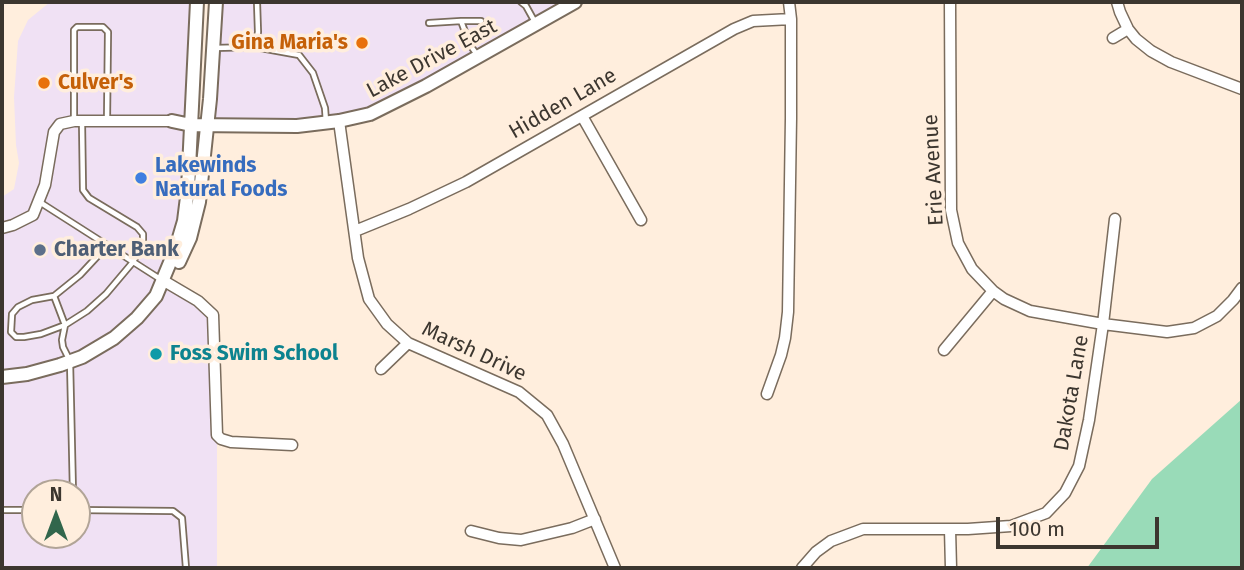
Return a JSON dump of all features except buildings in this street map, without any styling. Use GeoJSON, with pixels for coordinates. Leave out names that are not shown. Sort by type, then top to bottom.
{"type":"FeatureCollection","features":[{"type":"Feature","properties":{"kind":"street"},"geometry":{"type":"LineString","coordinates":[[2,377],[27,374],[82,357],[114,338],[156,296],[184,221],[188,190],[197,2]]}},
{"type":"Feature","properties":{"kind":"street"},"geometry":{"type":"LineString","coordinates":[[163,281],[179,263],[190,238],[199,202],[208,125],[216,2]]}},
{"type":"Feature","properties":{"kind":"street","name":"Lake Drive East"},"geometry":{"type":"LineString","coordinates":[[172,121],[191,125],[297,126],[370,114],[426,86],[575,2]]}},
{"type":"Feature","properties":{"kind":"street"},"geometry":{"type":"LineString","coordinates":[[767,394],[781,355],[788,312],[789,2]]}},
{"type":"Feature","properties":{"kind":"street","name":"Erie Avenue"},"geometry":{"type":"LineString","coordinates":[[950,2],[951,210],[958,243],[972,269],[993,291],[1030,311],[1167,332],[1194,328],[1217,316],[1242,288]]}},
{"type":"Feature","properties":{"kind":"street"},"geometry":{"type":"LineString","coordinates":[[1117,2],[1128,29],[1151,51],[1171,62],[1242,89]]}},
{"type":"Feature","properties":{"kind":"street","name":"Hidden Lane"},"geometry":{"type":"LineString","coordinates":[[355,231],[466,182],[734,29],[753,20],[791,19]]}},
{"type":"Feature","properties":{"kind":"street"},"geometry":{"type":"LineString","coordinates":[[1113,38],[1128,29]]}},
{"type":"Feature","properties":{"kind":"street"},"geometry":{"type":"LineString","coordinates":[[582,116],[641,220]]}},
{"type":"Feature","properties":{"kind":"street"},"geometry":{"type":"LineString","coordinates":[[2,228],[33,215],[44,185],[54,132],[60,124],[78,121],[172,121]]}},
{"type":"Feature","properties":{"kind":"street","name":"Marsh Drive"},"geometry":{"type":"LineString","coordinates":[[333,122],[358,258],[369,299],[387,324],[408,343],[519,392],[547,415],[563,444],[615,568]]}},
{"type":"Feature","properties":{"kind":"street","name":"Dakota Lane"},"geometry":{"type":"LineString","coordinates":[[802,568],[816,552],[831,541],[863,528],[950,529],[1011,526],[1046,513],[1065,493],[1079,466],[1089,420],[1115,219]]}},
{"type":"Feature","properties":{"kind":"street"},"geometry":{"type":"LineString","coordinates":[[163,281],[198,301],[213,315],[217,435],[231,442],[292,445]]}},
{"type":"Feature","properties":{"kind":"street"},"geometry":{"type":"LineString","coordinates":[[944,349],[993,291]]}},
{"type":"Feature","properties":{"kind":"street"},"geometry":{"type":"LineString","coordinates":[[381,369],[408,343]]}},
{"type":"Feature","properties":{"kind":"street"},"geometry":{"type":"LineString","coordinates":[[471,531],[521,540],[572,528],[595,519]]}},
{"type":"Feature","properties":{"kind":"street"},"geometry":{"type":"LineString","coordinates":[[950,529],[951,568]]}},
{"type":"Feature","properties":{"kind":"lane"},"geometry":{"type":"LineString","coordinates":[[255,47],[258,32],[257,2]]}},
{"type":"Feature","properties":{"kind":"lane"},"geometry":{"type":"LineString","coordinates":[[521,2],[537,24]]}},
{"type":"Feature","properties":{"kind":"lane"},"geometry":{"type":"LineString","coordinates":[[461,21],[470,45],[478,57]]}},
{"type":"Feature","properties":{"kind":"lane"},"geometry":{"type":"LineString","coordinates":[[429,23],[481,21]]}},
{"type":"Feature","properties":{"kind":"lane"},"geometry":{"type":"LineString","coordinates":[[107,121],[108,32],[103,27],[77,27],[74,30],[83,190],[89,198],[137,227],[143,234],[143,242],[133,262],[106,294],[87,311],[65,325],[41,334],[16,337],[11,332],[12,314],[18,307],[32,300],[54,296],[80,275],[107,246]]}},
{"type":"Feature","properties":{"kind":"lane"},"geometry":{"type":"LineString","coordinates":[[213,48],[255,47],[299,55],[313,73],[325,108],[333,122]]}},
{"type":"Feature","properties":{"kind":"lane"},"geometry":{"type":"LineString","coordinates":[[38,201],[163,281]]}},
{"type":"Feature","properties":{"kind":"lane"},"geometry":{"type":"LineString","coordinates":[[54,296],[65,325],[62,340],[70,361],[73,479]]}},
{"type":"Feature","properties":{"kind":"lane"},"geometry":{"type":"LineString","coordinates":[[2,510],[21,510]]}},
{"type":"Feature","properties":{"kind":"lane"},"geometry":{"type":"LineString","coordinates":[[91,510],[173,511],[182,518],[186,568]]}},
{"type":"Feature","properties":{"kind":"shaded area"},"geometry":{"type":"Polygon","coordinates":[[[50,2],[197,2],[186,207],[164,281],[198,301],[213,322],[217,432],[217,568],[2,568],[2,197],[14,189],[19,163],[14,97],[18,41],[28,20],[50,2]]]}},
{"type":"Feature","properties":{"kind":"shaded area"},"geometry":{"type":"Polygon","coordinates":[[[216,2],[575,2],[376,111],[326,123],[207,125],[216,2]]]}},
{"type":"Feature","properties":{"kind":"green space"},"geometry":{"type":"Polygon","coordinates":[[[1242,399],[1242,568],[1087,568],[1152,479],[1242,399]]]}},
{"type":"Feature","properties":{"kind":"place","name":"Gina Maria's"},"geometry":{"type":"Point","coordinates":[362,43]}},
{"type":"Feature","properties":{"kind":"place","name":"Culver's"},"geometry":{"type":"Point","coordinates":[44,83]}},
{"type":"Feature","properties":{"kind":"place","name":"Lakewinds Natural Foods"},"geometry":{"type":"Point","coordinates":[141,178]}},
{"type":"Feature","properties":{"kind":"place","name":"Charter Bank"},"geometry":{"type":"Point","coordinates":[40,250]}},
{"type":"Feature","properties":{"kind":"place","name":"Foss Swim School"},"geometry":{"type":"Point","coordinates":[156,354]}}]}
